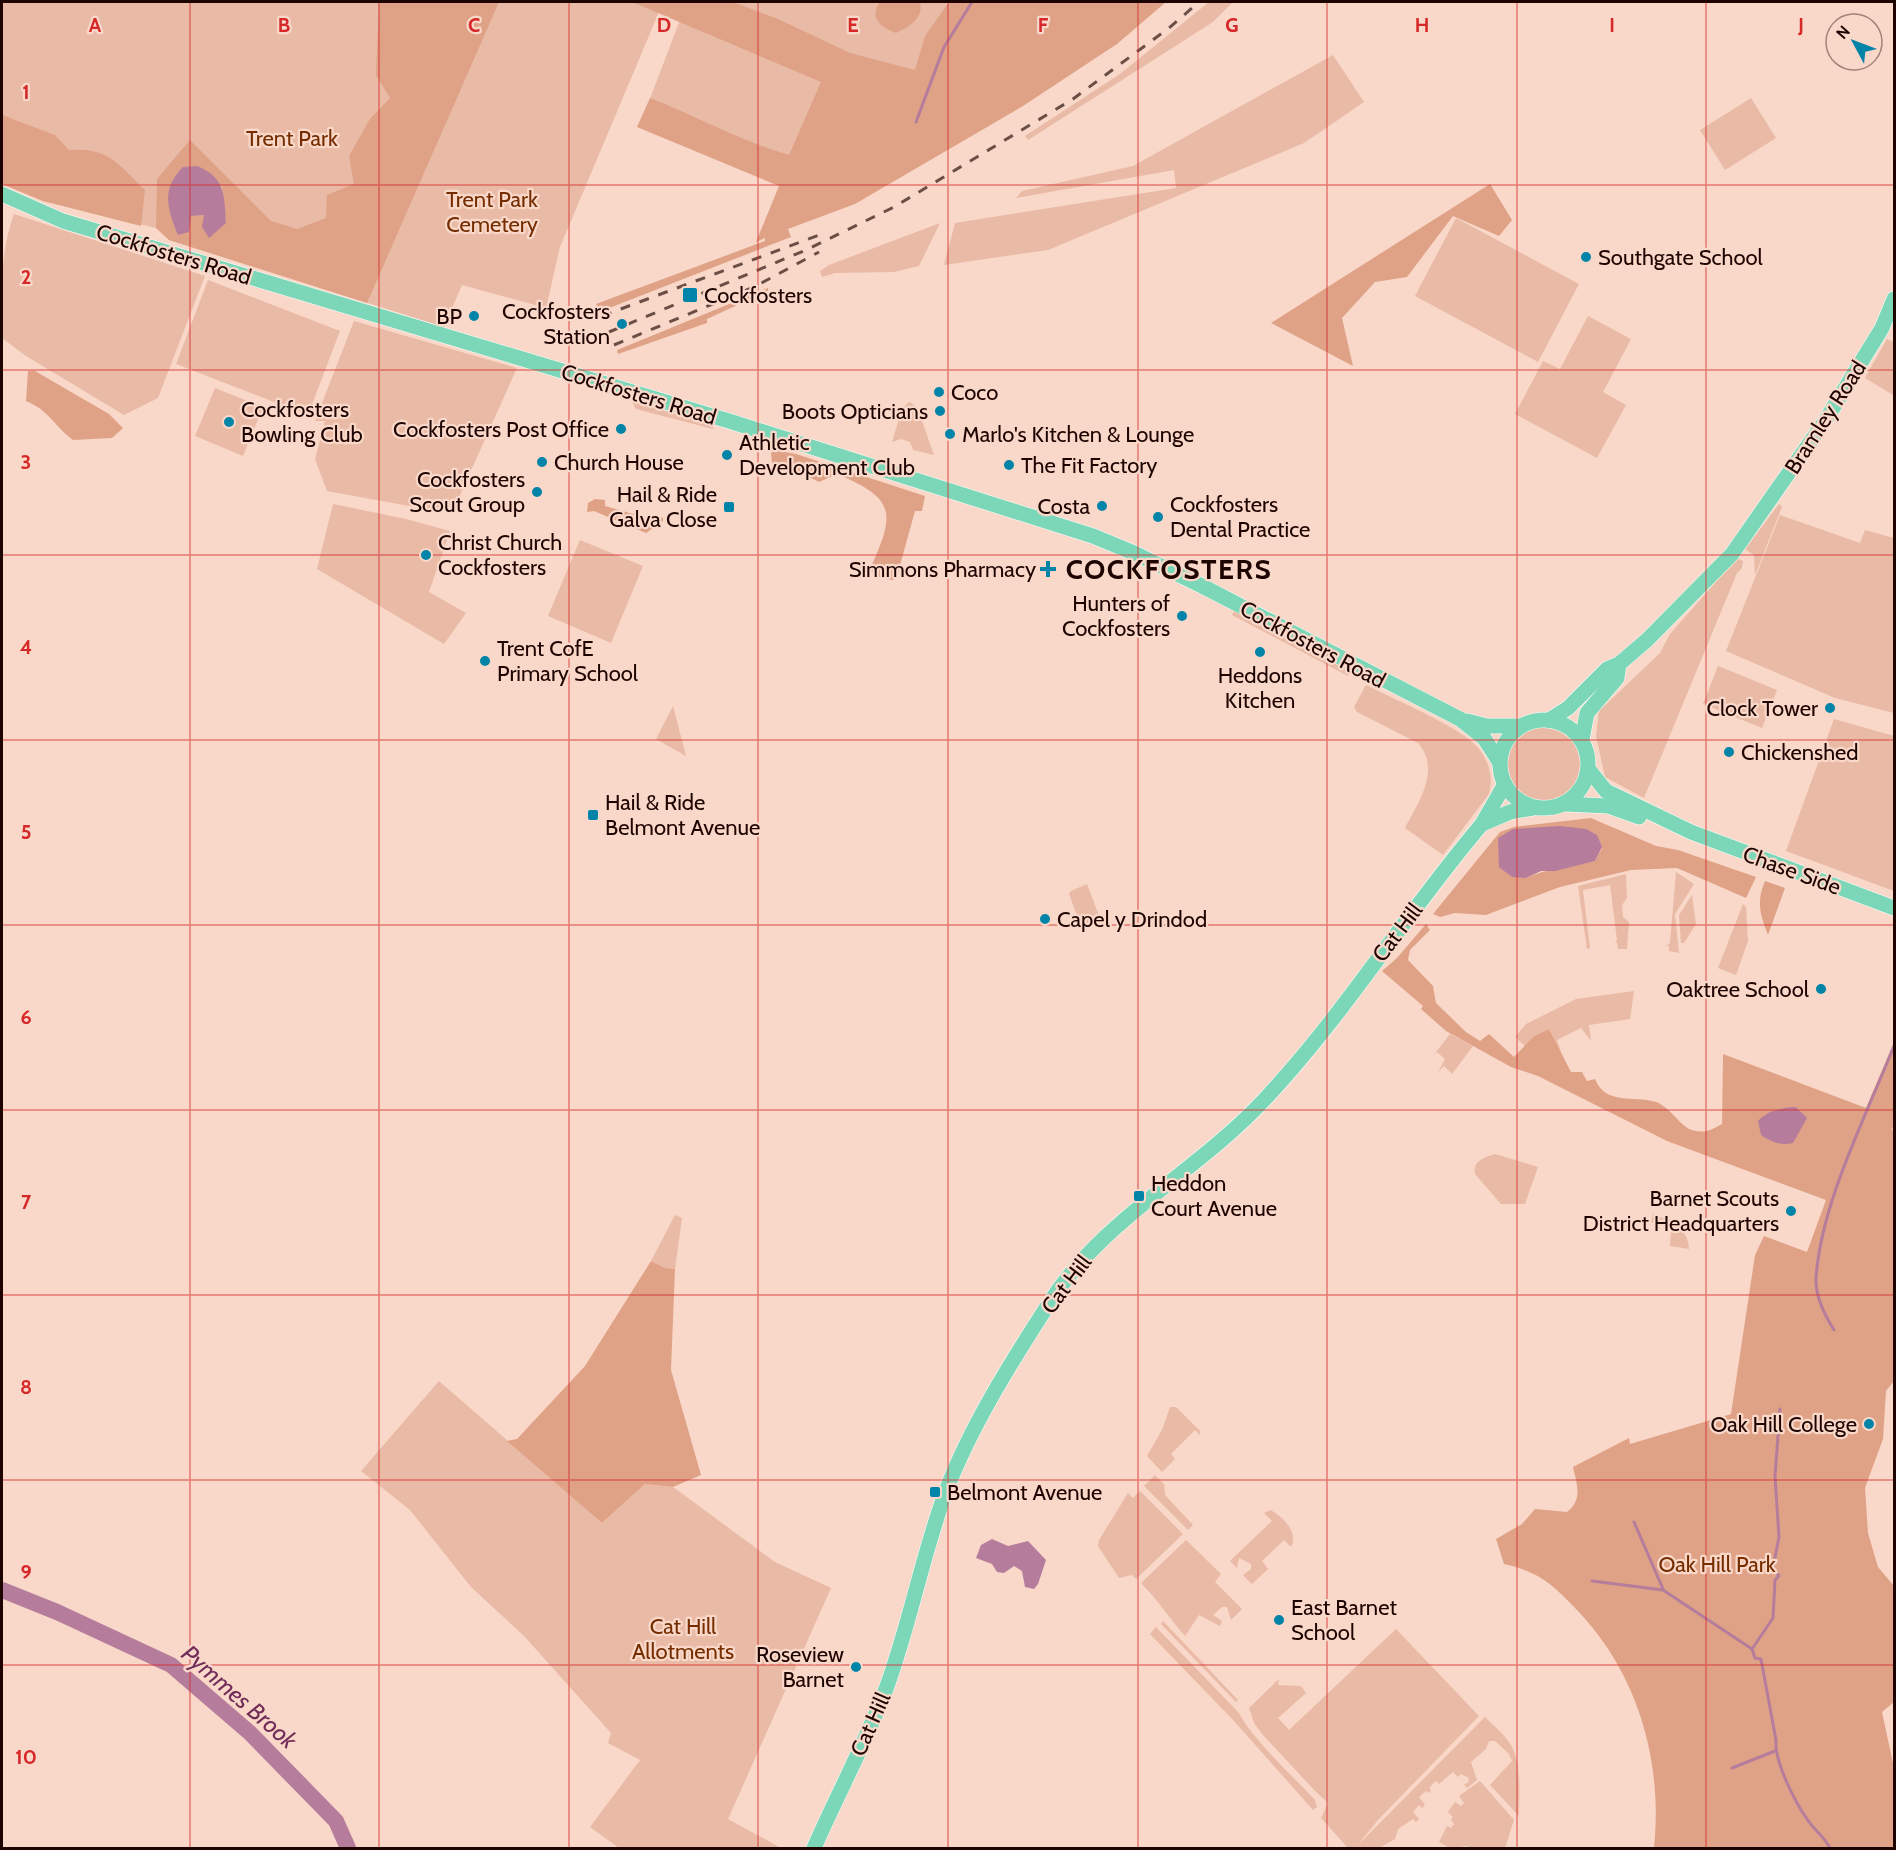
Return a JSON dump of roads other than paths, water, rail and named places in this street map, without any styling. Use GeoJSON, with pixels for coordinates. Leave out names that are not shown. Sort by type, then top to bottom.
{"type":"FeatureCollection","features":[{"type":"Feature","properties":{"kind":"main road","name":"Cockfosters Road"},"geometry":{"type":"LineString","coordinates":[[2,194],[63,220],[739,424],[1093,536],[1195,582],[1460,719],[1484,738],[1500,763]]}},
{"type":"Feature","properties":{"kind":"main road","name":"Bramley Road"},"geometry":{"type":"LineString","coordinates":[[1549,720],[1569,708],[1607,669],[1619,664],[1677,611],[1732,554],[1825,421],[1882,328],[1894,299]]}},
{"type":"Feature","properties":{"kind":"main road","name":"Bramley Road"},"geometry":{"type":"LineString","coordinates":[[1582,740],[1587,713],[1617,678],[1619,664]]}},
{"type":"Feature","properties":{"kind":"main road","name":"Cockfosters Road"},"geometry":{"type":"LineString","coordinates":[[1460,719],[1487,726],[1521,726]]}},
{"type":"Feature","properties":{"kind":"main road"},"geometry":{"type":"LineString","coordinates":[[1549,720],[1568,726],[1582,740],[1587,752],[1588,770],[1581,790],[1564,804],[1544,809],[1534,808],[1517,799],[1504,784],[1500,763],[1505,744],[1521,726],[1549,720]]}},
{"type":"Feature","properties":{"kind":"main road","name":"Chase Side"},"geometry":{"type":"LineString","coordinates":[[1588,770],[1606,791],[1690,832],[1894,908]]}},
{"type":"Feature","properties":{"kind":"main road","name":"Cat Hill"},"geometry":{"type":"LineString","coordinates":[[814,1848],[886,1688],[903,1638],[924,1561],[958,1462],[975,1427],[1048,1304],[1068,1276],[1098,1243],[1263,1102],[1294,1068],[1482,824],[1504,784]]}},
{"type":"Feature","properties":{"kind":"main road","name":"Chase Side"},"geometry":{"type":"LineString","coordinates":[[1564,804],[1608,806],[1667,828],[1690,832]]}},
{"type":"Feature","properties":{"kind":"main road","name":"Cat Hill"},"geometry":{"type":"LineString","coordinates":[[1482,824],[1510,812],[1534,808]]}},
{"type":"Feature","properties":{"kind":"waterway"},"geometry":{"type":"LineString","coordinates":[[916,122],[944,47],[972,2]]}},
{"type":"Feature","properties":{"kind":"waterway"},"geometry":{"type":"LineString","coordinates":[[1834,1330],[1819,1298],[1816,1278],[1826,1220],[1846,1160],[1894,1046]]}},
{"type":"Feature","properties":{"kind":"waterway"},"geometry":{"type":"LineString","coordinates":[[1780,1409],[1775,1476],[1779,1537],[1773,1568],[1779,1576],[1775,1580],[1773,1618],[1752,1649],[1755,1658],[1761,1659],[1776,1749],[1782,1770],[1802,1812],[1830,1848]]}},
{"type":"Feature","properties":{"kind":"waterway"},"geometry":{"type":"LineString","coordinates":[[1634,1522],[1663,1589]]}},
{"type":"Feature","properties":{"kind":"waterway"},"geometry":{"type":"LineString","coordinates":[[1592,1581],[1663,1590],[1752,1649]]}},
{"type":"Feature","properties":{"kind":"waterway","name":"Pymmes Brook"},"geometry":{"type":"LineString","coordinates":[[2,1590],[57,1612],[171,1665],[250,1733],[336,1821],[348,1848]]}},
{"type":"Feature","properties":{"kind":"waterway"},"geometry":{"type":"LineString","coordinates":[[1732,1768],[1775,1751]]}},
{"type":"Feature","properties":{"kind":"railway"},"geometry":{"type":"LineString","coordinates":[[609,332],[806,250],[894,207],[1073,99],[1169,28],[1199,2]]}},
{"type":"Feature","properties":{"kind":"railway"},"geometry":{"type":"LineString","coordinates":[[602,316],[819,235]]}},
{"type":"Feature","properties":{"kind":"railway"},"geometry":{"type":"LineString","coordinates":[[614,345],[756,286],[819,252]]}},
{"type":"Feature","properties":{"kind":"place","name":"Southgate School"},"geometry":{"type":"Point","coordinates":[1586,257]}},
{"type":"Feature","properties":{"kind":"place","name":"Cockfosters"},"geometry":{"type":"Point","coordinates":[690,295]}},
{"type":"Feature","properties":{"kind":"place","name":"BP"},"geometry":{"type":"Point","coordinates":[474,316]}},
{"type":"Feature","properties":{"kind":"place","name":"Cockfosters Station"},"geometry":{"type":"Point","coordinates":[622,324]}},
{"type":"Feature","properties":{"kind":"place","name":"Coco"},"geometry":{"type":"Point","coordinates":[939,392]}},
{"type":"Feature","properties":{"kind":"place","name":"Boots Opticians"},"geometry":{"type":"Point","coordinates":[940,411]}},
{"type":"Feature","properties":{"kind":"place","name":"Cockfosters Bowling Club"},"geometry":{"type":"Point","coordinates":[229,422]}},
{"type":"Feature","properties":{"kind":"place","name":"Cockfosters Post Office"},"geometry":{"type":"Point","coordinates":[621,429]}},
{"type":"Feature","properties":{"kind":"place","name":"Marlo's Kitchen & Lounge"},"geometry":{"type":"Point","coordinates":[950,434]}},
{"type":"Feature","properties":{"kind":"place","name":"Athletic Development Club"},"geometry":{"type":"Point","coordinates":[727,455]}},
{"type":"Feature","properties":{"kind":"place","name":"Church House"},"geometry":{"type":"Point","coordinates":[542,462]}},
{"type":"Feature","properties":{"kind":"place","name":"The Fit Factory"},"geometry":{"type":"Point","coordinates":[1009,465]}},
{"type":"Feature","properties":{"kind":"place","name":"Cockfosters Scout Group"},"geometry":{"type":"Point","coordinates":[537,492]}},
{"type":"Feature","properties":{"kind":"place","name":"Costa"},"geometry":{"type":"Point","coordinates":[1102,506]}},
{"type":"Feature","properties":{"kind":"place","name":"Hail & Ride Galva Close"},"geometry":{"type":"Point","coordinates":[729,507]}},
{"type":"Feature","properties":{"kind":"place","name":"Cockfosters Dental Practice"},"geometry":{"type":"Point","coordinates":[1158,517]}},
{"type":"Feature","properties":{"kind":"place","name":"Christ Church Cockfosters"},"geometry":{"type":"Point","coordinates":[426,555]}},
{"type":"Feature","properties":{"kind":"place","name":"Simmons Pharmacy"},"geometry":{"type":"Point","coordinates":[1048,569]}},
{"type":"Feature","properties":{"kind":"place","name":"Hunters of Cockfosters"},"geometry":{"type":"Point","coordinates":[1182,616]}},
{"type":"Feature","properties":{"kind":"place","name":"Heddons Kitchen"},"geometry":{"type":"Point","coordinates":[1260,652]}},
{"type":"Feature","properties":{"kind":"place","name":"Trent CofE Primary School"},"geometry":{"type":"Point","coordinates":[485,661]}},
{"type":"Feature","properties":{"kind":"place","name":"Clock Tower"},"geometry":{"type":"Point","coordinates":[1830,708]}},
{"type":"Feature","properties":{"kind":"place","name":"Chickenshed"},"geometry":{"type":"Point","coordinates":[1729,752]}},
{"type":"Feature","properties":{"kind":"place","name":"Hail & Ride Belmont Avenue"},"geometry":{"type":"Point","coordinates":[593,815]}},
{"type":"Feature","properties":{"kind":"place","name":"Capel y Drindod"},"geometry":{"type":"Point","coordinates":[1045,919]}},
{"type":"Feature","properties":{"kind":"place","name":"Oaktree School"},"geometry":{"type":"Point","coordinates":[1821,989]}},
{"type":"Feature","properties":{"kind":"place","name":"Heddon Court Avenue"},"geometry":{"type":"Point","coordinates":[1139,1196]}},
{"type":"Feature","properties":{"kind":"place","name":"Barnet Scouts District Headquarters"},"geometry":{"type":"Point","coordinates":[1791,1211]}},
{"type":"Feature","properties":{"kind":"place","name":"Oak Hill College"},"geometry":{"type":"Point","coordinates":[1869,1424]}},
{"type":"Feature","properties":{"kind":"place","name":"Belmont Avenue"},"geometry":{"type":"Point","coordinates":[935,1492]}},
{"type":"Feature","properties":{"kind":"place","name":"East Barnet School"},"geometry":{"type":"Point","coordinates":[1279,1620]}},
{"type":"Feature","properties":{"kind":"place","name":"Roseview Barnet"},"geometry":{"type":"Point","coordinates":[856,1667]}},
{"type":"Feature","properties":{"kind":"district","name":"COCKFOSTERS"},"geometry":{"type":"Point","coordinates":[1169,569]}},
{"type":"Feature","properties":{"kind":"park label","name":"Trent Park"},"geometry":{"type":"Point","coordinates":[292,138]}},
{"type":"Feature","properties":{"kind":"park label","name":"Trent Park Cemetery"},"geometry":{"type":"Point","coordinates":[492,212]}},
{"type":"Feature","properties":{"kind":"park label","name":"Oak Hill Park"},"geometry":{"type":"Point","coordinates":[1717,1564]}},
{"type":"Feature","properties":{"kind":"park label","name":"Cat Hill Allotments"},"geometry":{"type":"Point","coordinates":[683,1638]}}]}
